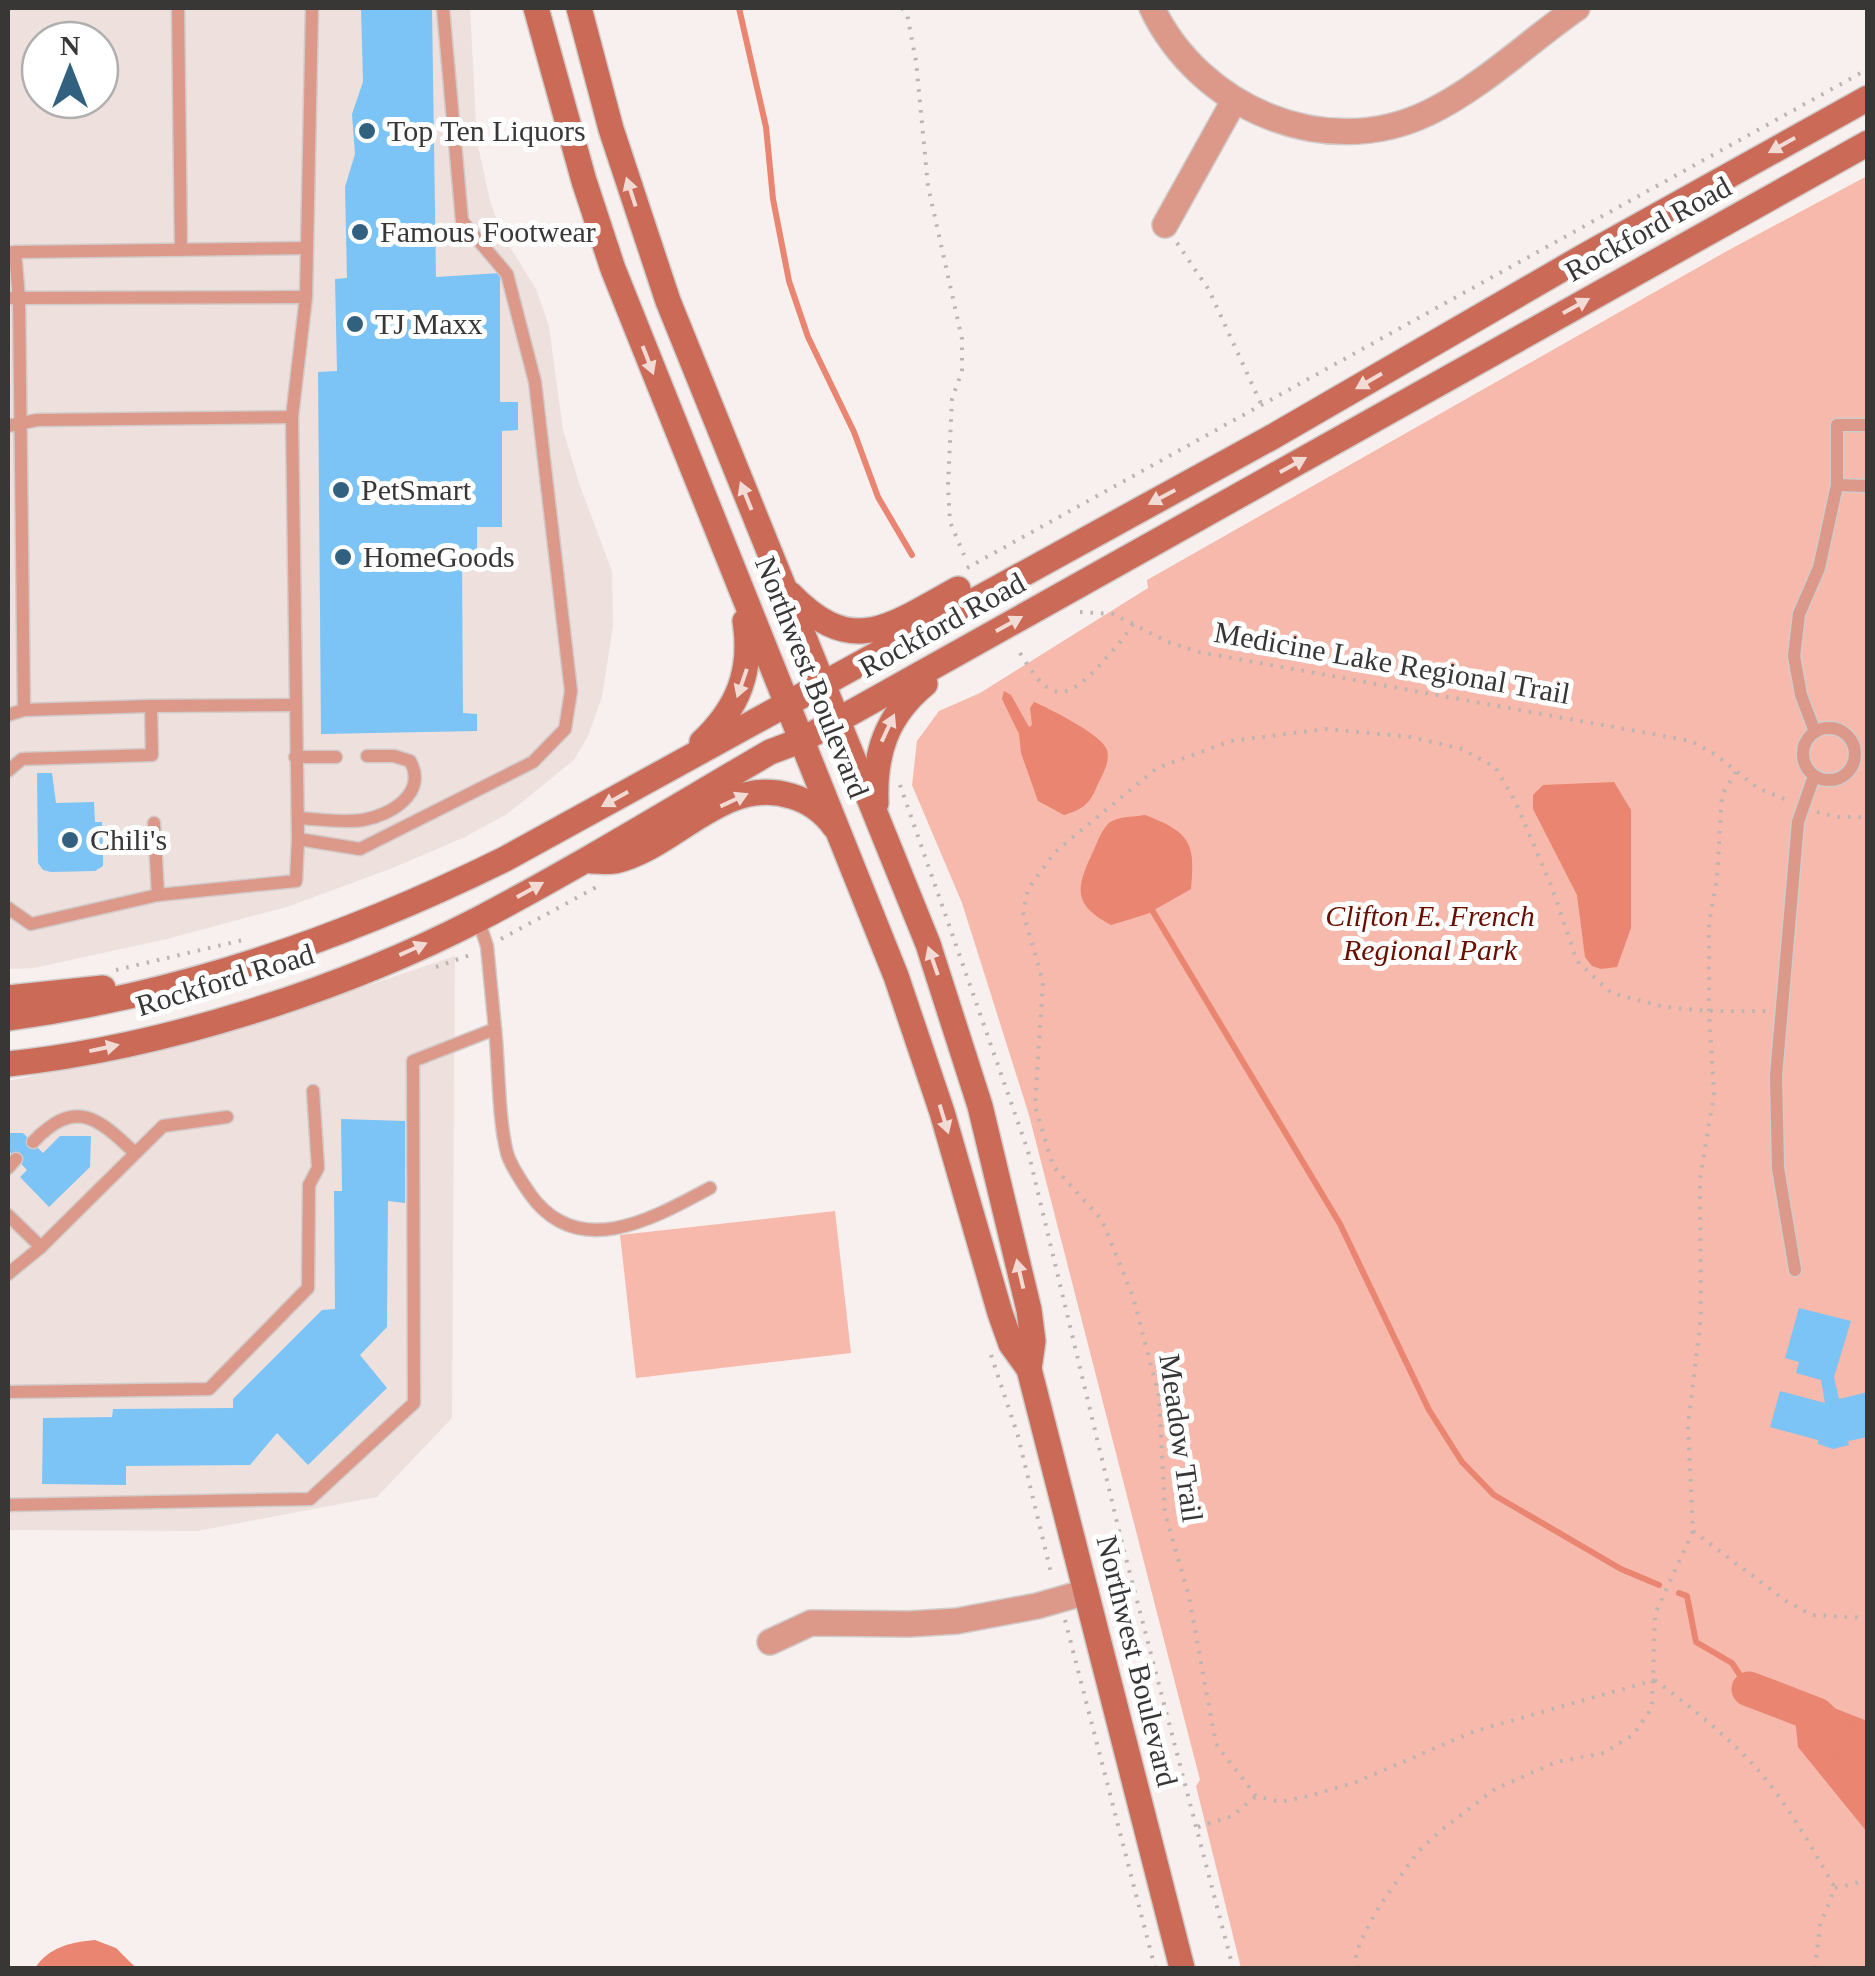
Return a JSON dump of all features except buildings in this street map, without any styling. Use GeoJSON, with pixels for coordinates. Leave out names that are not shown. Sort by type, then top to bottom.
{"type":"FeatureCollection","features":[{"type":"Feature","properties":{"kind":"main road","name":"Northwest Boulevard"},"geometry":{"type":"LineString","coordinates":[[536,8],[612,270],[915,1026],[1010,1344],[1028,1369],[1182,1968]]}},
{"type":"Feature","properties":{"kind":"main road","name":"Northwest Boulevard"},"geometry":{"type":"LineString","coordinates":[[579,8],[611,129],[662,284],[928,944],[980,1106],[1029,1310],[1033,1340],[1028,1369]]}},
{"type":"Feature","properties":{"kind":"main road","name":"Rockford Road"},"geometry":{"type":"LineString","coordinates":[[8,1018],[137,996],[300,948],[401,908],[505,860],[1274,436],[1868,98]]}},
{"type":"Feature","properties":{"kind":"main road","name":"Rockford Road"},"geometry":{"type":"LineString","coordinates":[[11,1065],[102,1049],[283,1000],[478,920],[770,752],[802,740],[948,660],[1868,143]]}},
{"type":"Feature","properties":{"kind":"main road"},"geometry":{"type":"LineString","coordinates":[[782,585],[818,620],[859,632],[879,629],[986,574],[1018,575]]}},
{"type":"Feature","properties":{"kind":"main road"},"geometry":{"type":"LineString","coordinates":[[672,767],[715,730],[744,680],[749,645],[740,587]]}},
{"type":"Feature","properties":{"kind":"main road"},"geometry":{"type":"LineString","coordinates":[[877,818],[876,769],[886,730],[896,712],[948,660]]}},
{"type":"Feature","properties":{"kind":"main road"},"geometry":{"type":"LineString","coordinates":[[582,861],[615,861],[746,793],[760,791],[805,801],[820,811],[842,838]]}},
{"type":"Feature","properties":{"kind":"main road"},"geometry":{"type":"LineString","coordinates":[[8,998],[100,988],[137,996]]}},
{"type":"Feature","properties":{"kind":"street"},"geometry":{"type":"LineString","coordinates":[[1152,8],[1165,35],[1190,66],[1234,100],[1263,115],[1302,127],[1344,131],[1386,127],[1425,115],[1462,94],[1543,17],[1577,8]]}},
{"type":"Feature","properties":{"kind":"street"},"geometry":{"type":"LineString","coordinates":[[1165,226],[1234,100]]}},
{"type":"Feature","properties":{"kind":"street"},"geometry":{"type":"LineString","coordinates":[[770,1642],[811,1622],[909,1624],[957,1620],[1086,1592]]}},
{"type":"Feature","properties":{"kind":"lane"},"geometry":{"type":"LineString","coordinates":[[178,8],[181,250]]}},
{"type":"Feature","properties":{"kind":"lane"},"geometry":{"type":"LineString","coordinates":[[8,908],[31,924],[158,896],[296,881],[292,416],[306,298],[312,8]]}},
{"type":"Feature","properties":{"kind":"lane"},"geometry":{"type":"LineString","coordinates":[[298,839],[360,849],[533,762],[565,729],[571,691],[535,382],[507,274],[462,222],[443,8]]}},
{"type":"Feature","properties":{"kind":"lane"},"geometry":{"type":"LineString","coordinates":[[24,710],[14,503],[11,252],[307,248]]}},
{"type":"Feature","properties":{"kind":"lane"},"geometry":{"type":"LineString","coordinates":[[13,298],[306,298]]}},
{"type":"Feature","properties":{"kind":"lane"},"geometry":{"type":"LineString","coordinates":[[14,424],[37,420],[292,416]]}},
{"type":"Feature","properties":{"kind":"lane"},"geometry":{"type":"LineString","coordinates":[[1814,732],[1801,695],[1794,656],[1799,614],[1819,568],[1837,485],[1837,425],[1868,425]]}},
{"type":"Feature","properties":{"kind":"lane"},"geometry":{"type":"LineString","coordinates":[[1837,485],[1868,486]]}},
{"type":"Feature","properties":{"kind":"lane"},"geometry":{"type":"LineString","coordinates":[[8,715],[24,710],[295,705]]}},
{"type":"Feature","properties":{"kind":"lane"},"geometry":{"type":"LineString","coordinates":[[8,770],[22,759],[152,755],[151,706]]}},
{"type":"Feature","properties":{"kind":"lane"},"geometry":{"type":"LineString","coordinates":[[1828,728],[1838,729],[1862,752],[1840,778],[1822,780],[1808,771],[1802,755],[1807,739],[1828,728]]}},
{"type":"Feature","properties":{"kind":"lane"},"geometry":{"type":"LineString","coordinates":[[298,818],[364,820],[399,805],[415,784],[416,772],[410,761],[394,756],[367,756]]}},
{"type":"Feature","properties":{"kind":"lane"},"geometry":{"type":"LineString","coordinates":[[296,757],[336,757]]}},
{"type":"Feature","properties":{"kind":"lane"},"geometry":{"type":"LineString","coordinates":[[1795,1270],[1778,1168],[1776,1076],[1798,822],[1814,776]]}},
{"type":"Feature","properties":{"kind":"lane"},"geometry":{"type":"LineString","coordinates":[[154,824],[158,896]]}},
{"type":"Feature","properties":{"kind":"lane"},"geometry":{"type":"LineString","coordinates":[[478,920],[487,946],[507,1155],[537,1204],[558,1222],[589,1231],[647,1222],[710,1188]]}},
{"type":"Feature","properties":{"kind":"lane"},"geometry":{"type":"LineString","coordinates":[[8,1505],[310,1499],[414,1403],[412,1061],[495,1029]]}},
{"type":"Feature","properties":{"kind":"lane"},"geometry":{"type":"LineString","coordinates":[[8,1392],[209,1389],[308,1288],[309,1185],[318,1168],[314,1091]]}},
{"type":"Feature","properties":{"kind":"lane"},"geometry":{"type":"LineString","coordinates":[[32,1142],[57,1120],[78,1115],[102,1121],[134,1152]]}},
{"type":"Feature","properties":{"kind":"lane"},"geometry":{"type":"LineString","coordinates":[[8,1274],[163,1126],[227,1117]]}},
{"type":"Feature","properties":{"kind":"lane"},"geometry":{"type":"LineString","coordinates":[[8,1215],[40,1246]]}},
{"type":"Feature","properties":{"kind":"path"},"geometry":{"type":"LineString","coordinates":[[902,8],[907,14],[916,61],[928,186],[962,338],[962,371],[952,398],[948,486],[950,522],[964,555]]}},
{"type":"Feature","properties":{"kind":"path"},"geometry":{"type":"LineString","coordinates":[[958,574],[1868,69]]}},
{"type":"Feature","properties":{"kind":"path"},"geometry":{"type":"LineString","coordinates":[[1165,226],[1209,290],[1262,406]]}},
{"type":"Feature","properties":{"kind":"path","name":"Medicine Lake Regional Trail"},"geometry":{"type":"LineString","coordinates":[[1065,615],[1096,611],[1113,614],[1168,642],[1199,652],[1690,741],[1716,755],[1760,789],[1790,801]]}},
{"type":"Feature","properties":{"kind":"path"},"geometry":{"type":"LineString","coordinates":[[1020,653],[1034,677],[1047,689],[1074,690],[1133,624]]}},
{"type":"Feature","properties":{"kind":"path","name":"Meadow Trail"},"geometry":{"type":"LineString","coordinates":[[1256,1796],[1216,1744],[1190,1596],[1164,1513],[1159,1396],[1133,1297],[1102,1220],[1053,1166],[1035,1106],[1043,982],[1023,912],[1028,889],[1055,852],[1157,768],[1231,741],[1326,729],[1411,737],[1462,749],[1495,767],[1515,801],[1551,885],[1577,961],[1611,993],[1665,1007],[1782,1010]]}},
{"type":"Feature","properties":{"kind":"path"},"geometry":{"type":"LineString","coordinates":[[1358,1968],[1360,1942],[1380,1904],[1417,1853],[1440,1831],[1495,1790],[1556,1762],[1604,1753],[1634,1734],[1652,1707],[1655,1614],[1693,1531],[1688,1426],[1701,1316],[1700,1179],[1714,1094],[1708,1011],[1709,924],[1717,878],[1722,795],[1736,772]]}},
{"type":"Feature","properties":{"kind":"path"},"geometry":{"type":"LineString","coordinates":[[897,776],[1028,1151],[1122,1544],[1233,1968]]}},
{"type":"Feature","properties":{"kind":"path"},"geometry":{"type":"LineString","coordinates":[[1811,810],[1836,818],[1868,818]]}},
{"type":"Feature","properties":{"kind":"path"},"geometry":{"type":"LineString","coordinates":[[102,972],[258,936]]}},
{"type":"Feature","properties":{"kind":"path"},"geometry":{"type":"LineString","coordinates":[[990,1351],[1018,1436],[1056,1600],[1066,1624],[1155,1968]]}},
{"type":"Feature","properties":{"kind":"path"},"geometry":{"type":"LineString","coordinates":[[1693,1531],[1786,1601],[1812,1615],[1868,1618]]}},
{"type":"Feature","properties":{"kind":"path"},"geometry":{"type":"LineString","coordinates":[[1198,1828],[1232,1816],[1256,1796],[1280,1802],[1325,1792],[1475,1731],[1655,1680]]}},
{"type":"Feature","properties":{"kind":"path"},"geometry":{"type":"LineString","coordinates":[[1655,1680],[1701,1715],[1763,1776],[1802,1830],[1836,1888]]}},
{"type":"Feature","properties":{"kind":"path"},"geometry":{"type":"LineString","coordinates":[[1836,1888],[1868,1880]]}},
{"type":"Feature","properties":{"kind":"path"},"geometry":{"type":"LineString","coordinates":[[1815,1968],[1820,1925],[1836,1888]]}},
{"type":"Feature","properties":{"kind":"shaded area"},"geometry":{"type":"Polygon","coordinates":[[[8,8],[470,8],[477,141],[490,201],[503,236],[536,289],[549,326],[563,430],[612,571],[613,626],[602,697],[588,736],[574,760],[507,814],[395,867],[290,906],[167,939],[34,968],[8,969],[8,8]]]}},
{"type":"Feature","properties":{"kind":"shaded area"},"geometry":{"type":"Polygon","coordinates":[[[1004,691],[1011,695],[1029,727],[1034,702],[1085,729],[1106,748],[1104,772],[1092,797],[1081,808],[1064,815],[1038,801],[1021,753],[1019,734],[1002,699],[1004,691]]]}},
{"type":"Feature","properties":{"kind":"shaded area"},"geometry":{"type":"Polygon","coordinates":[[[1614,782],[1631,810],[1631,928],[1617,967],[1601,969],[1585,957],[1577,895],[1533,809],[1533,795],[1543,785],[1614,782]]]}},
{"type":"Feature","properties":{"kind":"shaded area"},"geometry":{"type":"Polygon","coordinates":[[[1145,815],[1171,827],[1186,841],[1192,860],[1191,889],[1147,914],[1111,925],[1084,903],[1083,877],[1098,839],[1110,822],[1145,815]]]}},
{"type":"Feature","properties":{"kind":"shaded area"},"geometry":{"type":"Polygon","coordinates":[[[455,956],[452,1418],[377,1497],[197,1531],[8,1530],[8,1081],[160,1051],[455,956]]]}},
{"type":"Feature","properties":{"kind":"shaded area"},"geometry":{"type":"Polygon","coordinates":[[[1781,1687],[1867,1721],[1867,1832],[1798,1747],[1795,1717],[1777,1707],[1781,1687]]]}},
{"type":"Feature","properties":{"kind":"shaded area"},"geometry":{"type":"Polygon","coordinates":[[[95,1940],[116,1948],[136,1968],[35,1968],[61,1947],[95,1940]]]}},
{"type":"Feature","properties":{"kind":"green space","name":"Clifton E. French Regional Park"},"geometry":{"type":"Polygon","coordinates":[[[1867,176],[1867,1968],[1241,1968],[1196,1786],[1200,1780],[1029,1115],[962,903],[912,785],[917,741],[939,711],[980,693],[1148,588],[1147,580],[1727,251],[1867,176]]]}},
{"type":"Feature","properties":{"kind":"green space"},"geometry":{"type":"Polygon","coordinates":[[[835,1211],[851,1353],[636,1378],[620,1235],[835,1211]]]}},
{"type":"Feature","properties":{"kind":"waterway"},"geometry":{"type":"LineString","coordinates":[[739,8],[766,127],[773,199],[789,281],[808,337],[854,432],[878,497],[912,555]]}},
{"type":"Feature","properties":{"kind":"waterway"},"geometry":{"type":"LineString","coordinates":[[1149,905],[1340,1224],[1429,1410],[1462,1462],[1494,1495],[1621,1569],[1659,1585]]}},
{"type":"Feature","properties":{"kind":"waterway"},"geometry":{"type":"LineString","coordinates":[[1679,1593],[1687,1596],[1696,1642],[1732,1663],[1749,1689]]}},
{"type":"Feature","properties":{"kind":"waterway"},"geometry":{"type":"LineString","coordinates":[[1749,1689],[1817,1715],[1868,1764]]}},
{"type":"Feature","properties":{"kind":"place","name":"Top Ten Liquors"},"geometry":{"type":"Point","coordinates":[367,131]}},
{"type":"Feature","properties":{"kind":"place","name":"Famous Footwear"},"geometry":{"type":"Point","coordinates":[360,232]}},
{"type":"Feature","properties":{"kind":"place","name":"TJ Maxx"},"geometry":{"type":"Point","coordinates":[355,324]}},
{"type":"Feature","properties":{"kind":"place","name":"PetSmart"},"geometry":{"type":"Point","coordinates":[341,490]}},
{"type":"Feature","properties":{"kind":"place","name":"HomeGoods"},"geometry":{"type":"Point","coordinates":[343,557]}},
{"type":"Feature","properties":{"kind":"place","name":"Chili's"},"geometry":{"type":"Point","coordinates":[70,840]}}]}
